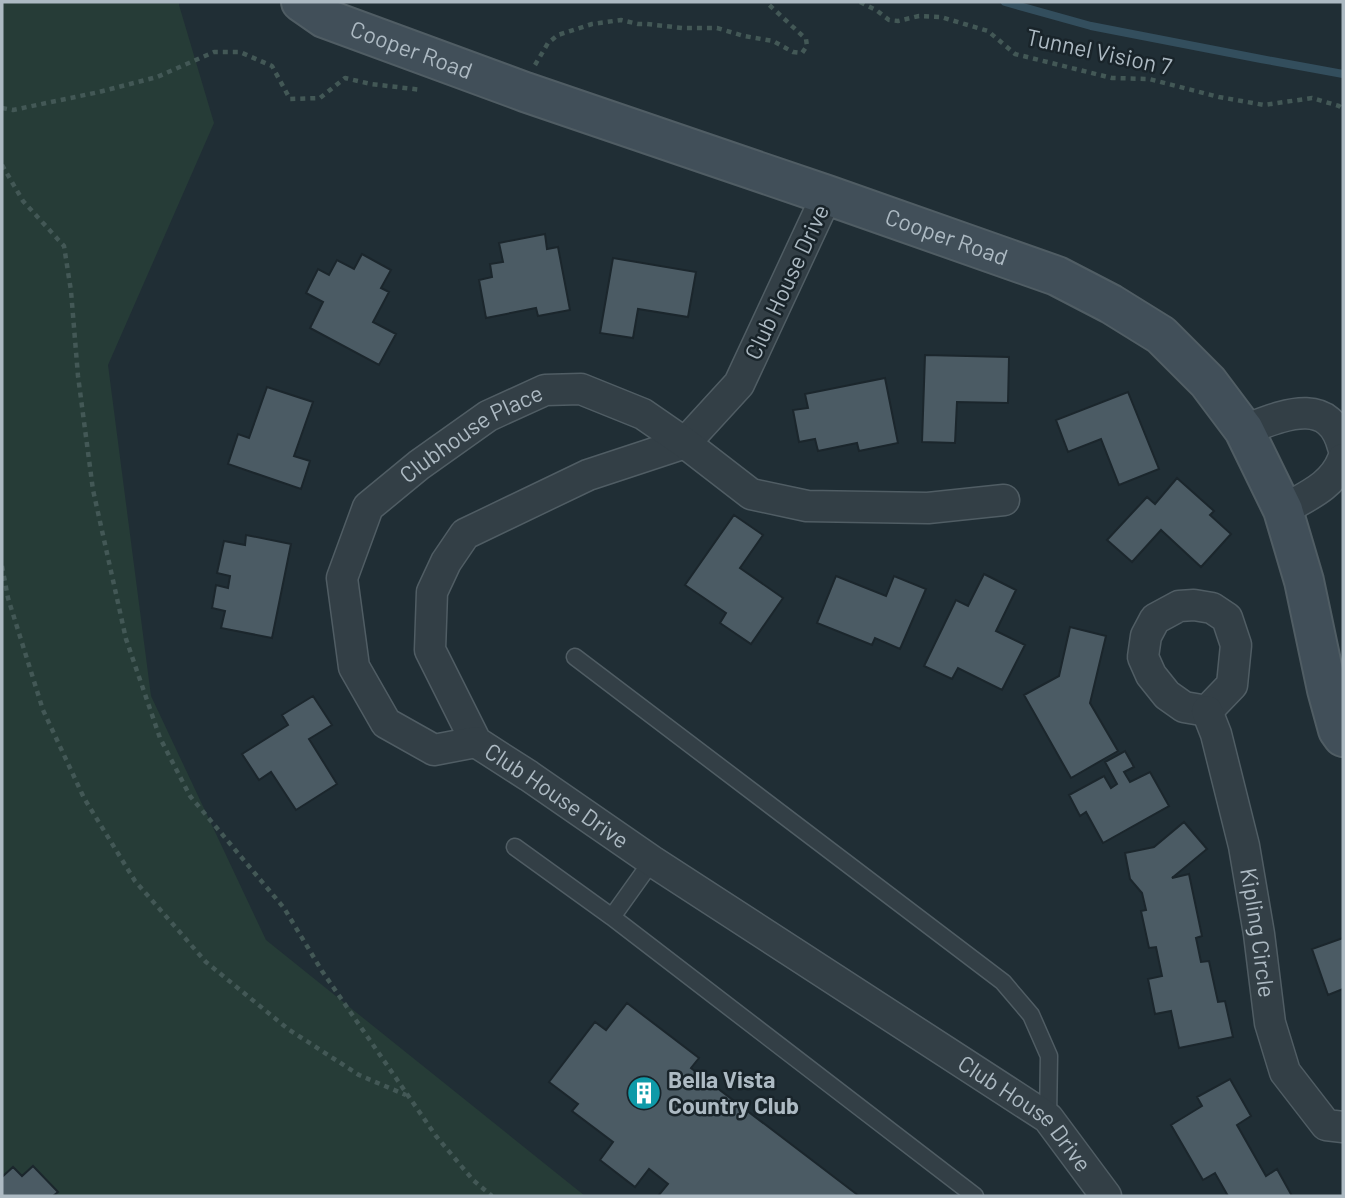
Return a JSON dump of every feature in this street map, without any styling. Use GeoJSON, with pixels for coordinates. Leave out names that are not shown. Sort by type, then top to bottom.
{"type":"FeatureCollection","features":[{"type":"Feature","properties":{"kind":"street","name":"Cooper Road"},"geometry":{"type":"LineString","coordinates":[[301,2],[324,18],[525,92],[1056,276],[1111,304],[1161,335],[1208,382],[1244,430],[1283,510],[1304,581],[1327,690],[1338,730],[1343,737]]}},
{"type":"Feature","properties":{"kind":"street","name":"Club House Drive"},"geometry":{"type":"LineString","coordinates":[[827,195],[739,384],[685,443],[588,475],[466,534],[446,562],[432,592],[430,650],[476,743],[529,776],[652,861],[1048,1118],[1106,1196]]}},
{"type":"Feature","properties":{"kind":"street","name":"Clubhouse Place"},"geometry":{"type":"LineString","coordinates":[[476,743],[434,750],[386,723],[354,667],[342,578],[368,507],[419,465],[488,416],[545,390],[581,389],[643,414],[751,494],[807,506],[928,508],[1004,500]]}},
{"type":"Feature","properties":{"kind":"street"},"geometry":{"type":"LineString","coordinates":[[1244,430],[1289,414],[1310,414],[1327,418],[1340,436],[1343,447]]}},
{"type":"Feature","properties":{"kind":"street"},"geometry":{"type":"LineString","coordinates":[[1283,510],[1327,484],[1339,471],[1343,459]]}},
{"type":"Feature","properties":{"kind":"street","name":"Kipling Circle"},"geometry":{"type":"LineString","coordinates":[[1207,711],[1216,734],[1244,846],[1270,1023],[1285,1072],[1326,1125],[1343,1127]]}},
{"type":"Feature","properties":{"kind":"lane"},"geometry":{"type":"LineString","coordinates":[[575,657],[1003,982],[1031,1015],[1049,1056],[1048,1118]]}},
{"type":"Feature","properties":{"kind":"lane"},"geometry":{"type":"LineString","coordinates":[[515,847],[612,917],[975,1196]]}},
{"type":"Feature","properties":{"kind":"lane"},"geometry":{"type":"LineString","coordinates":[[612,917],[652,861]]}},
{"type":"Feature","properties":{"kind":"path"},"geometry":{"type":"LineString","coordinates":[[533,68],[548,43],[558,35],[592,24],[621,20],[682,28],[717,28],[773,41],[793,52],[802,53],[807,46],[806,39],[766,2]]}},
{"type":"Feature","properties":{"kind":"path","name":"Tunnel Vision 7"},"geometry":{"type":"LineString","coordinates":[[860,2],[889,20],[898,21],[919,16],[941,17],[988,31],[1015,54],[1112,78],[1149,79],[1219,97],[1264,105],[1312,99],[1343,109]]}},
{"type":"Feature","properties":{"kind":"path"},"geometry":{"type":"LineString","coordinates":[[2,108],[13,110],[157,77],[215,52],[240,52],[272,66],[290,99],[320,98],[345,78],[371,84],[427,90]]}},
{"type":"Feature","properties":{"kind":"path"},"geometry":{"type":"LineString","coordinates":[[2,165],[23,201],[64,246],[93,490],[127,639],[160,738],[190,796],[284,908],[322,971],[406,1096],[473,1180],[492,1196]]}},
{"type":"Feature","properties":{"kind":"path"},"geometry":{"type":"LineString","coordinates":[[2,566],[8,598],[43,710],[84,798],[135,881],[206,962],[288,1029],[359,1075],[406,1096]]}},
{"type":"Feature","properties":{"kind":"green space"},"geometry":{"type":"Polygon","coordinates":[[[2,2],[179,2],[214,123],[108,365],[151,696],[266,940],[585,1196],[2,1196],[2,2]]]}},
{"type":"Feature","properties":{"kind":"building"},"geometry":{"type":"Polygon","coordinates":[[[545,234],[547,249],[558,247],[570,310],[538,316],[536,308],[486,318],[479,280],[492,277],[490,264],[503,262],[499,243],[545,234]]]}},
{"type":"Feature","properties":{"kind":"building"},"geometry":{"type":"Polygon","coordinates":[[[362,254],[391,270],[381,288],[389,292],[373,322],[396,334],[379,365],[310,328],[323,302],[306,293],[318,269],[329,275],[337,260],[354,269],[362,254]]]}},
{"type":"Feature","properties":{"kind":"building"},"geometry":{"type":"Polygon","coordinates":[[[613,258],[696,272],[688,317],[638,309],[633,338],[600,333],[613,258]]]}},
{"type":"Feature","properties":{"kind":"building"},"geometry":{"type":"Polygon","coordinates":[[[925,355],[1009,357],[1008,403],[957,402],[955,443],[922,442],[925,355]]]}},
{"type":"Feature","properties":{"kind":"building"},"geometry":{"type":"Polygon","coordinates":[[[885,378],[898,443],[859,451],[857,443],[818,451],[815,439],[799,442],[793,410],[808,408],[805,394],[885,378]]]}},
{"type":"Feature","properties":{"kind":"building"},"geometry":{"type":"Polygon","coordinates":[[[267,387],[313,402],[294,456],[310,461],[301,489],[228,464],[238,434],[249,438],[267,387]]]}},
{"type":"Feature","properties":{"kind":"building"},"geometry":{"type":"Polygon","coordinates":[[[1128,392],[1159,469],[1119,485],[1101,439],[1068,452],[1056,420],[1128,392]]]}},
{"type":"Feature","properties":{"kind":"building"},"geometry":{"type":"Polygon","coordinates":[[[1177,478],[1214,511],[1210,515],[1231,534],[1201,567],[1161,530],[1132,562],[1107,540],[1147,497],[1155,504],[1177,478]]]}},
{"type":"Feature","properties":{"kind":"building"},"geometry":{"type":"Polygon","coordinates":[[[734,515],[763,535],[740,568],[783,598],[751,644],[720,623],[726,613],[685,585],[734,515]]]}},
{"type":"Feature","properties":{"kind":"building"},"geometry":{"type":"Polygon","coordinates":[[[246,535],[291,544],[272,638],[221,628],[225,611],[212,608],[216,585],[228,588],[230,576],[217,573],[224,541],[245,545],[246,535]]]}},
{"type":"Feature","properties":{"kind":"building"},"geometry":{"type":"Polygon","coordinates":[[[984,574],[1016,590],[996,631],[1025,645],[1002,690],[958,668],[952,679],[924,666],[956,600],[968,606],[984,574]]]}},
{"type":"Feature","properties":{"kind":"building"},"geometry":{"type":"Polygon","coordinates":[[[836,576],[886,596],[894,576],[926,589],[900,649],[875,638],[872,645],[817,623],[836,576]]]}},
{"type":"Feature","properties":{"kind":"building"},"geometry":{"type":"Polygon","coordinates":[[[1070,627],[1106,636],[1090,703],[1118,751],[1071,778],[1024,695],[1059,676],[1070,627]]]}},
{"type":"Feature","properties":{"kind":"building"},"geometry":{"type":"Polygon","coordinates":[[[313,696],[332,725],[309,739],[337,784],[296,810],[271,772],[259,780],[242,754],[288,725],[282,715],[313,696]]]}},
{"type":"Feature","properties":{"kind":"building"},"geometry":{"type":"Polygon","coordinates":[[[1125,751],[1134,767],[1124,772],[1130,782],[1150,772],[1169,806],[1103,843],[1086,812],[1080,816],[1069,795],[1104,776],[1111,788],[1117,784],[1105,762],[1125,751]]]}},
{"type":"Feature","properties":{"kind":"building"},"geometry":{"type":"Polygon","coordinates":[[[1184,822],[1207,849],[1172,878],[1189,874],[1202,936],[1196,938],[1201,962],[1209,961],[1218,1002],[1225,1001],[1233,1037],[1179,1048],[1171,1011],[1155,1014],[1148,979],[1162,976],[1156,947],[1149,948],[1141,911],[1146,910],[1142,893],[1130,879],[1125,853],[1154,847],[1184,822]]]}},
{"type":"Feature","properties":{"kind":"building"},"geometry":{"type":"Polygon","coordinates":[[[1343,938],[1343,989],[1328,995],[1312,949],[1343,938]]]}},
{"type":"Feature","properties":{"kind":"building","name":"Bella Vista Country Club"},"geometry":{"type":"Polygon","coordinates":[[[627,1003],[699,1058],[691,1068],[859,1196],[658,1196],[668,1184],[649,1169],[635,1187],[600,1160],[613,1142],[572,1111],[578,1104],[549,1082],[595,1022],[606,1030],[627,1003]]]}},
{"type":"Feature","properties":{"kind":"building"},"geometry":{"type":"Polygon","coordinates":[[[1230,1079],[1251,1116],[1237,1125],[1266,1176],[1277,1169],[1292,1196],[1228,1196],[1215,1173],[1203,1180],[1171,1125],[1202,1106],[1197,1097],[1230,1079]]]}},
{"type":"Feature","properties":{"kind":"building"},"geometry":{"type":"Polygon","coordinates":[[[33,1166],[58,1192],[53,1196],[2,1196],[2,1177],[13,1167],[22,1176],[33,1166]]]}},
{"type":"Feature","properties":{"kind":"waterway"},"geometry":{"type":"LineString","coordinates":[[1005,2],[1091,26],[1343,74]]}},
{"type":"Feature","properties":{"kind":"place","name":"Bella Vista Country Club"},"geometry":{"type":"Point","coordinates":[644,1093]}}]}
